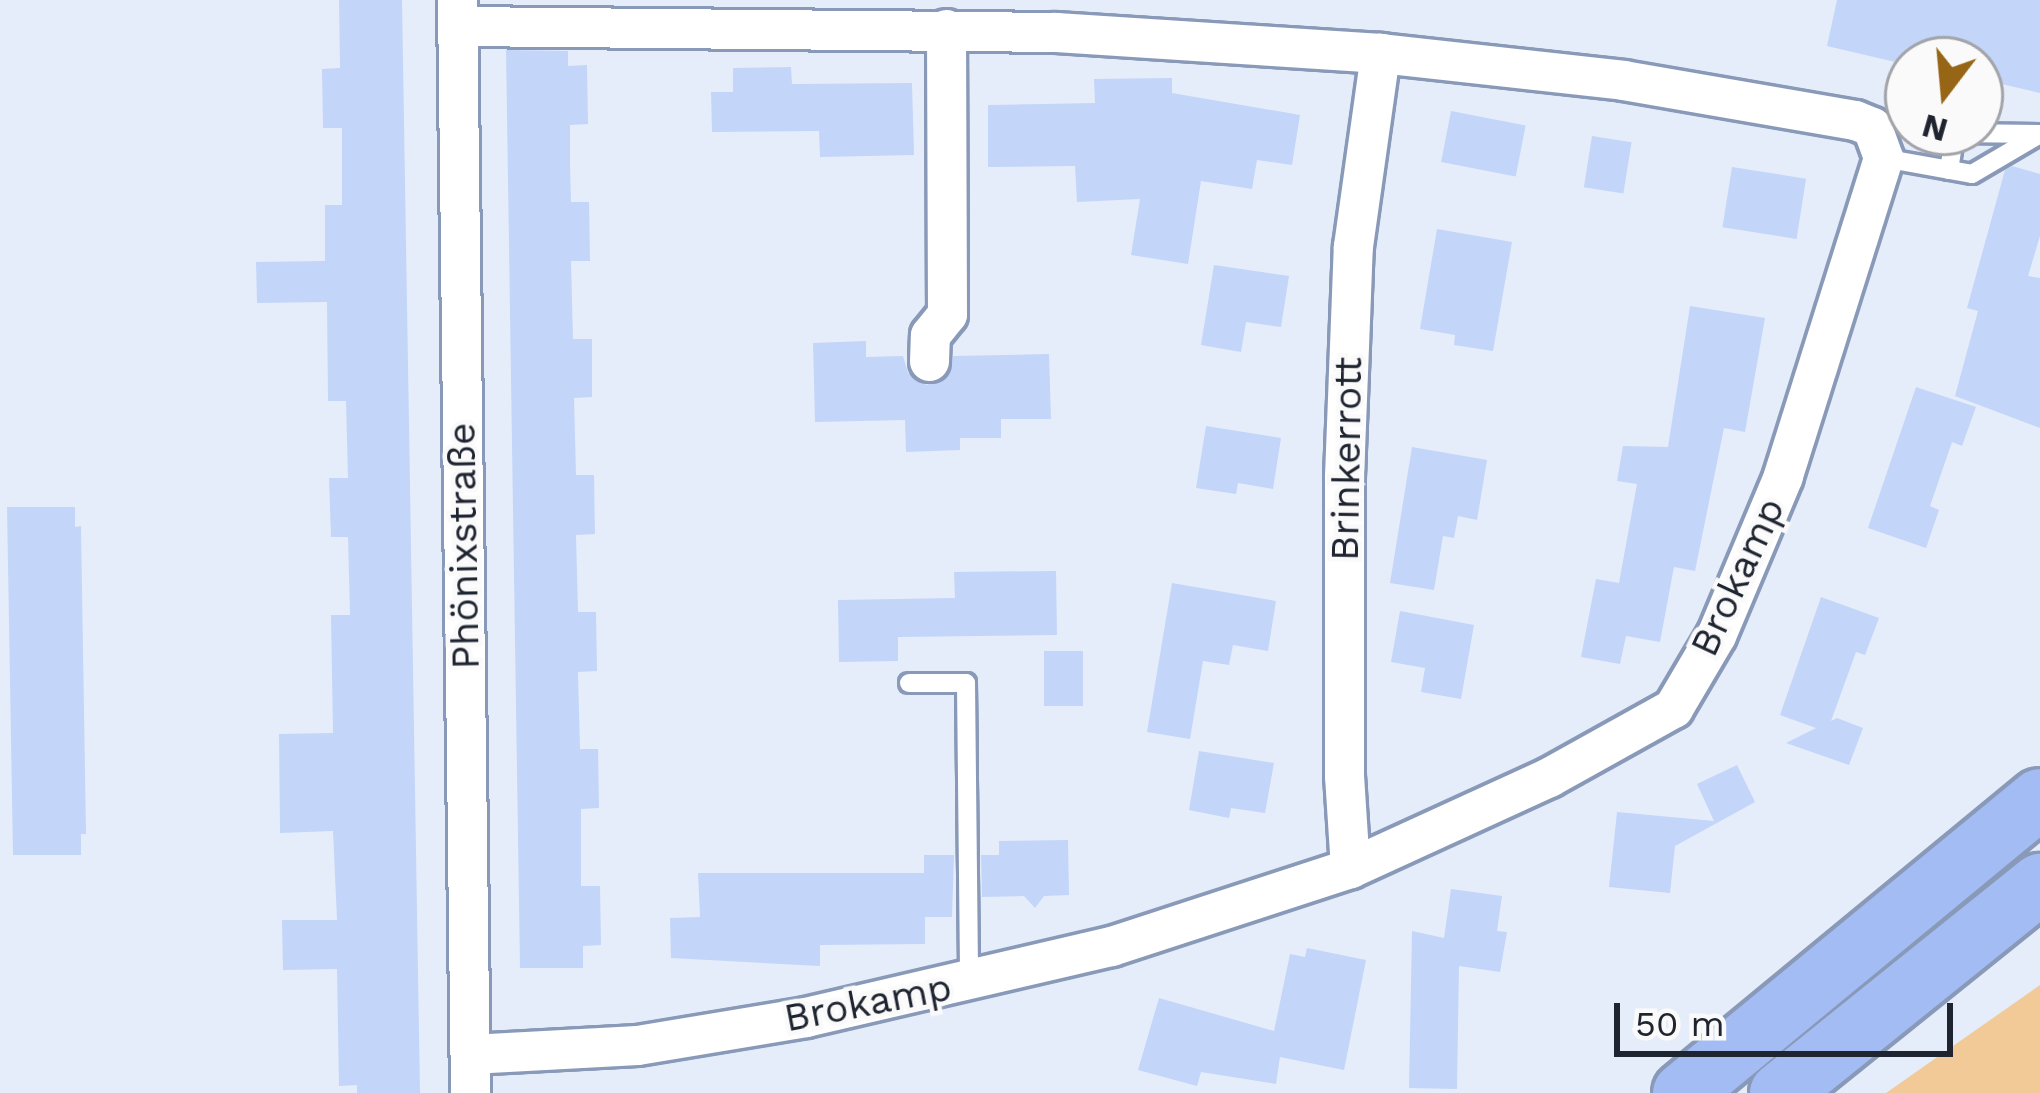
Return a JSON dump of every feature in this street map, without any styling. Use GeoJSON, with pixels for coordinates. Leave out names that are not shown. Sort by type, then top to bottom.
{"type":"FeatureCollection","features":[{"type":"Feature","properties":{"kind":"main road"},"geometry":{"type":"LineString","coordinates":[[1683,1093],[2040,800]]}},
{"type":"Feature","properties":{"kind":"main road"},"geometry":{"type":"LineString","coordinates":[[1780,1093],[2040,884]]}},
{"type":"Feature","properties":{"kind":"street"},"geometry":{"type":"LineString","coordinates":[[457,13],[946,29],[1380,53],[1623,80],[1855,119],[1872,127],[1883,158]]}},
{"type":"Feature","properties":{"kind":"street","name":"Phönixstraße"},"geometry":{"type":"LineString","coordinates":[[457,13],[470,1074]]}},
{"type":"Feature","properties":{"kind":"street"},"geometry":{"type":"LineString","coordinates":[[929,361],[930,335],[947,314],[946,29]]}},
{"type":"Feature","properties":{"kind":"street","name":"Brinkerrott"},"geometry":{"type":"LineString","coordinates":[[1350,868],[1344,776],[1346,430],[1353,246],[1380,53]]}},
{"type":"Feature","properties":{"kind":"street","name":"Brokamp"},"geometry":{"type":"LineString","coordinates":[[470,1074],[969,983],[1111,946],[1350,868],[1549,777],[1673,708],[1716,634],[1784,476],[1883,158]]}},
{"type":"Feature","properties":{"kind":"lane"},"geometry":{"type":"LineString","coordinates":[[1949,170],[1955,133],[2040,134]]}},
{"type":"Feature","properties":{"kind":"lane"},"geometry":{"type":"LineString","coordinates":[[1883,158],[1972,174],[2040,134]]}},
{"type":"Feature","properties":{"kind":"lane"},"geometry":{"type":"LineString","coordinates":[[909,683],[966,683],[969,983]]}},
{"type":"Feature","properties":{"kind":"shaded area"},"geometry":{"type":"Polygon","coordinates":[[[2040,985],[2040,1093],[1886,1093],[2040,985]]]}},
{"type":"Feature","properties":{"kind":"building"},"geometry":{"type":"Polygon","coordinates":[[[339,0],[402,0],[420,1093],[357,1093],[357,1085],[339,1086],[337,969],[283,970],[282,920],[337,920],[333,831],[280,833],[279,734],[333,733],[331,615],[350,615],[348,537],[331,537],[329,478],[348,478],[346,401],[328,401],[327,302],[257,303],[256,262],[325,261],[325,205],[342,205],[342,128],[323,128],[322,69],[340,68],[339,0]]]}},
{"type":"Feature","properties":{"kind":"building"},"geometry":{"type":"Polygon","coordinates":[[[1837,0],[2040,0],[2040,93],[2004,85],[2004,36],[1884,36],[1884,59],[1827,46],[1837,0]]]}},
{"type":"Feature","properties":{"kind":"building"},"geometry":{"type":"Polygon","coordinates":[[[506,50],[568,51],[568,66],[587,65],[588,124],[570,125],[570,166],[571,202],[589,202],[590,261],[571,261],[573,339],[592,339],[592,397],[574,398],[576,475],[594,475],[595,534],[576,535],[578,612],[596,612],[597,671],[578,672],[580,749],[598,749],[599,808],[581,809],[581,886],[600,886],[601,945],[583,946],[583,968],[520,968],[506,50]]]}},
{"type":"Feature","properties":{"kind":"building"},"geometry":{"type":"Polygon","coordinates":[[[791,67],[792,84],[912,83],[914,155],[820,157],[819,131],[712,132],[711,92],[733,92],[733,68],[791,67]]]}},
{"type":"Feature","properties":{"kind":"building"},"geometry":{"type":"Polygon","coordinates":[[[1172,78],[1172,93],[1300,115],[1292,165],[1257,160],[1252,189],[1201,181],[1188,264],[1131,255],[1140,199],[1077,202],[1075,166],[988,167],[988,105],[1095,103],[1094,79],[1172,78]]]}},
{"type":"Feature","properties":{"kind":"building"},"geometry":{"type":"Polygon","coordinates":[[[1451,111],[1526,126],[1516,177],[1441,162],[1451,111]]]}},
{"type":"Feature","properties":{"kind":"building"},"geometry":{"type":"Polygon","coordinates":[[[1592,136],[1632,142],[1623,194],[1584,187],[1592,136]]]}},
{"type":"Feature","properties":{"kind":"building"},"geometry":{"type":"Polygon","coordinates":[[[2012,166],[2040,174],[2040,236],[2028,276],[2040,278],[2040,428],[1955,396],[1978,311],[1967,308],[2005,170],[2012,166]]]}},
{"type":"Feature","properties":{"kind":"building"},"geometry":{"type":"Polygon","coordinates":[[[1732,167],[1806,179],[1797,239],[1722,227],[1732,167]]]}},
{"type":"Feature","properties":{"kind":"building"},"geometry":{"type":"Polygon","coordinates":[[[1437,229],[1512,242],[1493,351],[1454,345],[1455,335],[1420,329],[1437,229]]]}},
{"type":"Feature","properties":{"kind":"building"},"geometry":{"type":"Polygon","coordinates":[[[1214,265],[1289,276],[1281,327],[1246,322],[1241,352],[1201,345],[1214,265]]]}},
{"type":"Feature","properties":{"kind":"building"},"geometry":{"type":"Polygon","coordinates":[[[1690,306],[1765,318],[1745,432],[1724,428],[1695,571],[1674,567],[1660,642],[1626,636],[1620,664],[1581,657],[1596,579],[1619,583],[1637,484],[1617,481],[1623,446],[1668,447],[1690,306]]]}},
{"type":"Feature","properties":{"kind":"building"},"geometry":{"type":"Polygon","coordinates":[[[866,341],[866,357],[903,356],[908,373],[927,385],[949,375],[953,356],[1049,354],[1051,419],[1001,419],[1001,438],[960,438],[960,450],[906,452],[905,420],[815,422],[813,343],[866,341]]]}},
{"type":"Feature","properties":{"kind":"building"},"geometry":{"type":"Polygon","coordinates":[[[1916,387],[1976,407],[1962,446],[1952,442],[1930,506],[1939,510],[1926,548],[1868,528],[1916,387]]]}},
{"type":"Feature","properties":{"kind":"building"},"geometry":{"type":"Polygon","coordinates":[[[1206,426],[1281,438],[1273,489],[1238,483],[1236,494],[1196,488],[1206,426]]]}},
{"type":"Feature","properties":{"kind":"building"},"geometry":{"type":"Polygon","coordinates":[[[1412,447],[1487,460],[1477,520],[1458,516],[1454,538],[1443,536],[1434,590],[1390,583],[1412,447]]]}},
{"type":"Feature","properties":{"kind":"building"},"geometry":{"type":"Polygon","coordinates":[[[7,507],[75,507],[75,527],[81,526],[86,834],[81,834],[81,855],[13,855],[7,507]]]}},
{"type":"Feature","properties":{"kind":"building"},"geometry":{"type":"Polygon","coordinates":[[[1056,571],[1057,635],[898,637],[898,661],[839,662],[838,600],[955,598],[954,572],[1056,571]]]}},
{"type":"Feature","properties":{"kind":"building"},"geometry":{"type":"Polygon","coordinates":[[[1172,583],[1276,601],[1268,651],[1233,645],[1229,665],[1203,661],[1190,739],[1147,732],[1172,583]]]}},
{"type":"Feature","properties":{"kind":"building"},"geometry":{"type":"Polygon","coordinates":[[[1821,597],[1879,618],[1865,655],[1856,652],[1831,721],[1837,718],[1863,728],[1849,765],[1786,743],[1816,728],[1780,715],[1821,597]]]}},
{"type":"Feature","properties":{"kind":"building"},"geometry":{"type":"Polygon","coordinates":[[[1400,611],[1474,625],[1461,699],[1421,692],[1425,668],[1391,662],[1400,611]]]}},
{"type":"Feature","properties":{"kind":"building"},"geometry":{"type":"Polygon","coordinates":[[[1044,651],[1083,651],[1083,706],[1044,706],[1044,651]]]}},
{"type":"Feature","properties":{"kind":"building"},"geometry":{"type":"Polygon","coordinates":[[[1199,751],[1274,763],[1265,813],[1231,808],[1229,818],[1189,810],[1199,751]]]}},
{"type":"Feature","properties":{"kind":"building"},"geometry":{"type":"Polygon","coordinates":[[[1737,765],[1755,802],[1675,846],[1670,893],[1609,887],[1617,812],[1714,821],[1697,784],[1737,765]]]}},
{"type":"Feature","properties":{"kind":"building"},"geometry":{"type":"Polygon","coordinates":[[[1068,840],[1069,895],[1044,896],[1035,908],[1024,896],[982,897],[981,855],[999,855],[999,841],[1068,840]]]}},
{"type":"Feature","properties":{"kind":"building"},"geometry":{"type":"Polygon","coordinates":[[[924,855],[954,855],[952,917],[925,917],[925,944],[820,945],[820,966],[671,958],[670,918],[700,917],[698,873],[924,873],[924,855]]]}},
{"type":"Feature","properties":{"kind":"building"},"geometry":{"type":"Polygon","coordinates":[[[1451,889],[1502,896],[1497,931],[1507,932],[1500,972],[1459,966],[1457,1089],[1409,1088],[1412,931],[1444,938],[1451,889]]]}},
{"type":"Feature","properties":{"kind":"building"},"geometry":{"type":"Polygon","coordinates":[[[1307,948],[1366,960],[1344,1070],[1280,1057],[1276,1084],[1201,1072],[1197,1086],[1138,1070],[1159,998],[1274,1031],[1290,954],[1305,957],[1307,948]]]}}]}
